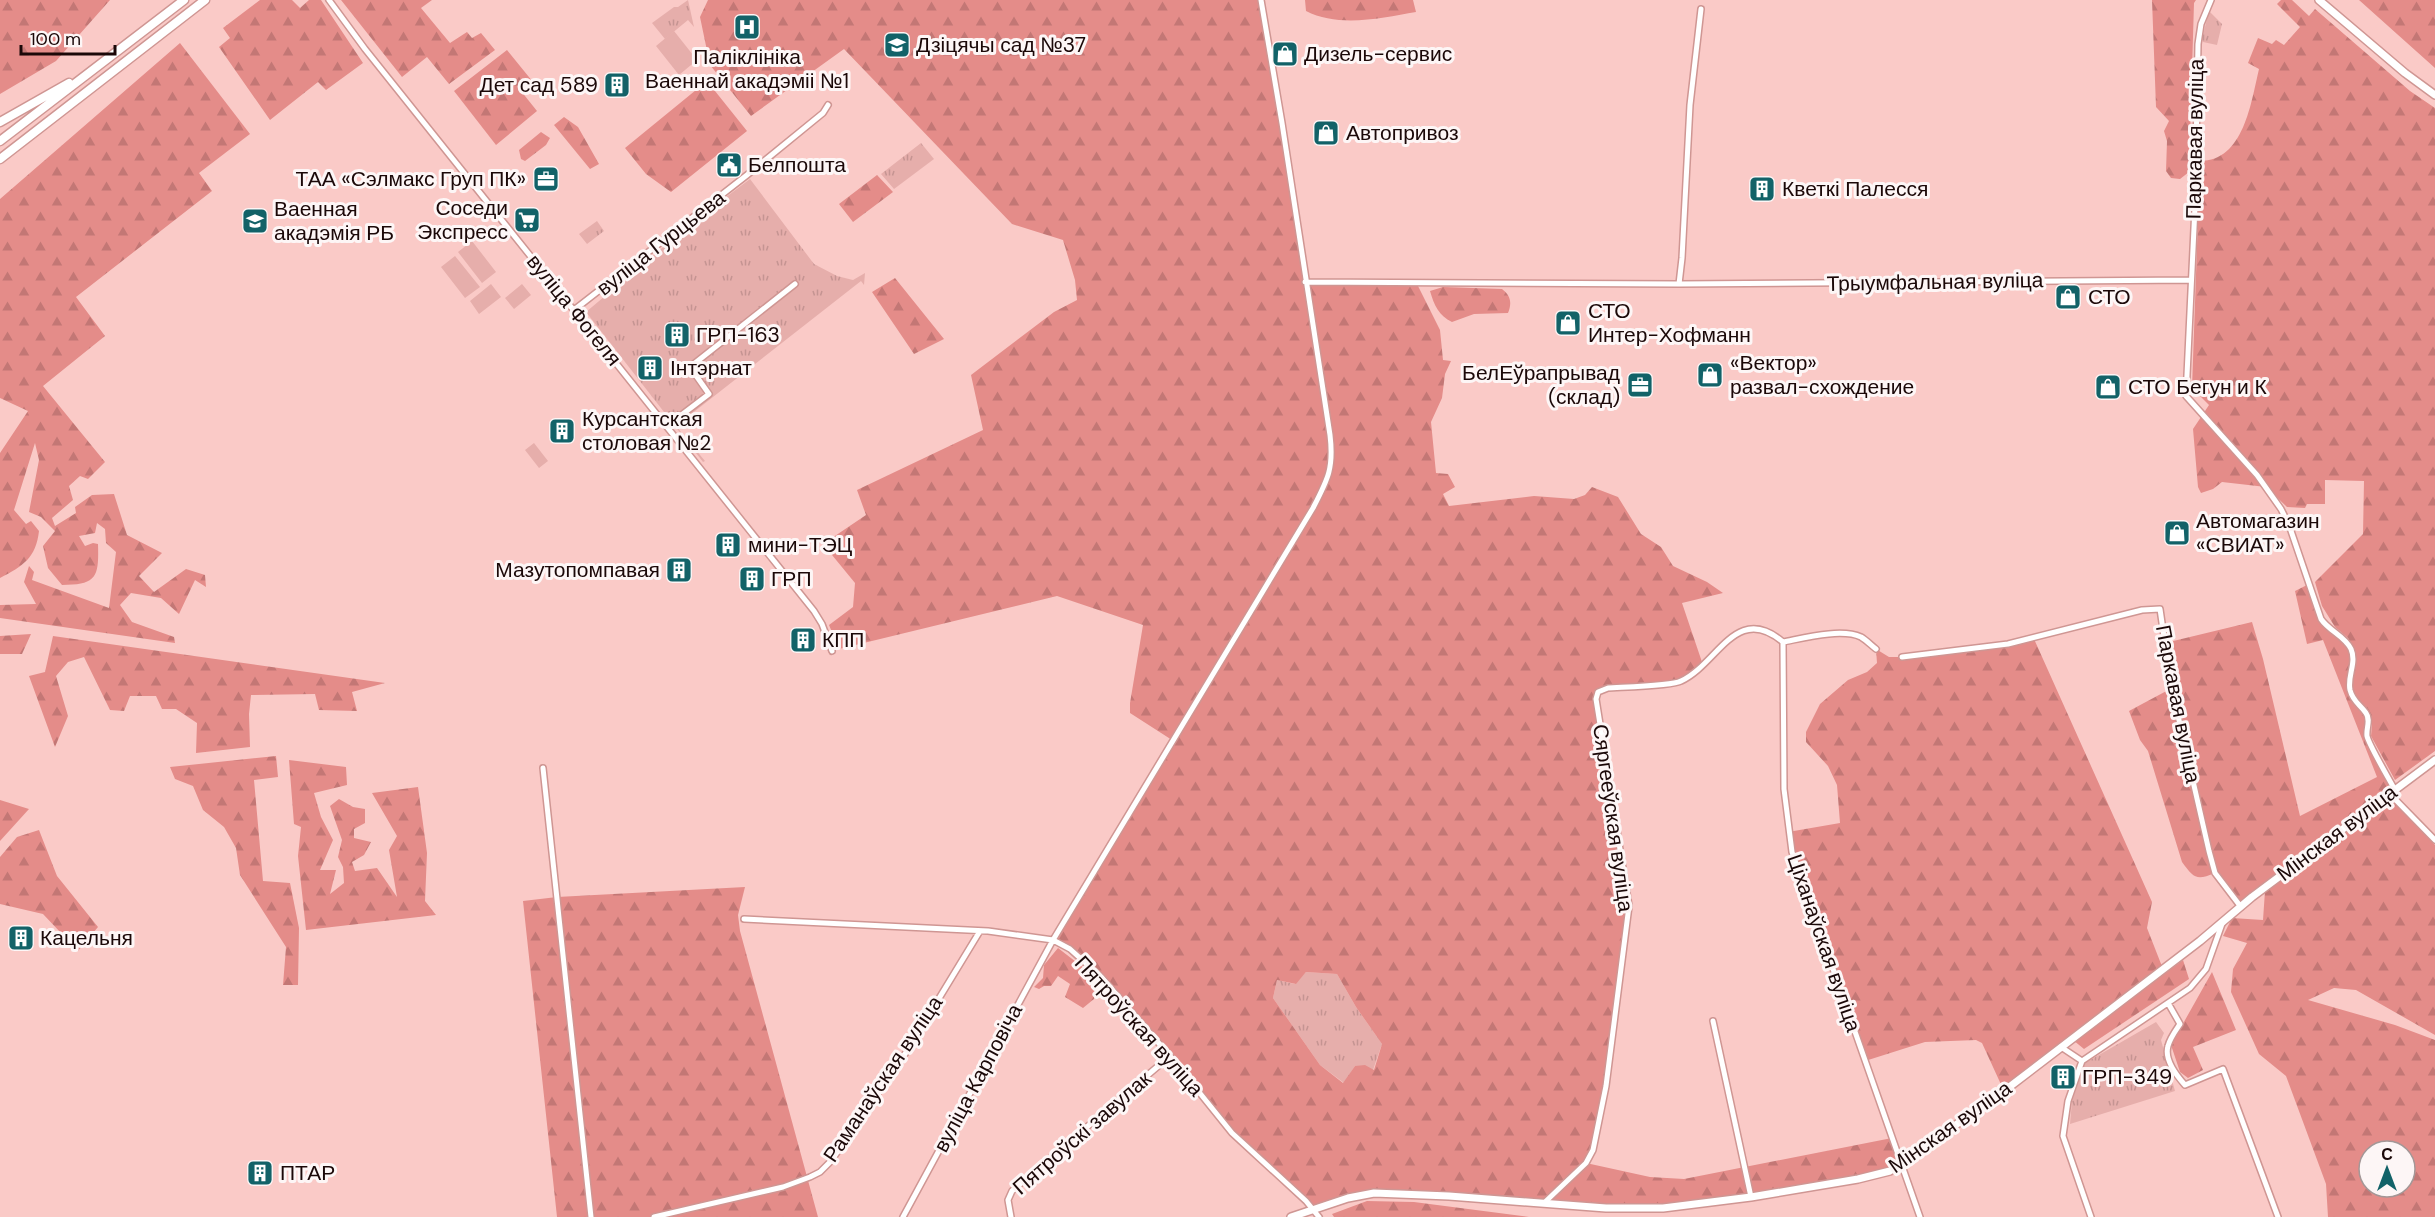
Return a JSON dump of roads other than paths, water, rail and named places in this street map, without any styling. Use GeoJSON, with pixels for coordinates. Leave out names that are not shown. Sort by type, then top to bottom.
{"type":"FeatureCollection","features":[{"type":"Feature","properties":{"kind":"highway"},"geometry":{"type":"LineString","coordinates":[[0,141],[184,0]]}},
{"type":"Feature","properties":{"kind":"highway"},"geometry":{"type":"LineString","coordinates":[[0,159],[205,0]]}},
{"type":"Feature","properties":{"kind":"highway"},"geometry":{"type":"LineString","coordinates":[[0,122],[95,68]]}},
{"type":"Feature","properties":{"kind":"main road"},"geometry":{"type":"LineString","coordinates":[[2319,0],[2405,73],[2435,95]]}},
{"type":"Feature","properties":{"kind":"main road","name":"Мінская вуліца"},"geometry":{"type":"LineString","coordinates":[[1291,1217],[1348,1198],[1374,1193],[1606,1208],[1663,1208],[1751,1197],[1881,1174],[1902,1164],[2061,1047],[2435,760]]}},
{"type":"Feature","properties":{"kind":"street","name":"вуліца Фогеля"},"geometry":{"type":"LineString","coordinates":[[329,0],[365,49],[820,620],[832,651]]}},
{"type":"Feature","properties":{"kind":"street","name":"вуліца Карповіча"},"geometry":{"type":"LineString","coordinates":[[903,1217],[1053,940],[1313,508],[1328,477],[1332,463],[1330,435],[1261,0]]}},
{"type":"Feature","properties":{"kind":"street","name":"Паркавая вуліца"},"geometry":{"type":"LineString","coordinates":[[2211,0],[2201,24],[2198,44],[2195,207],[2186,396],[2257,475],[2281,509],[2289,525],[2321,619],[2326,626],[2346,641],[2351,650],[2353,665],[2349,678],[2353,700],[2366,712],[2367,736],[2392,792],[2435,840]]}},
{"type":"Feature","properties":{"kind":"street"},"geometry":{"type":"LineString","coordinates":[[1678,285],[1683,258],[1690,105],[1701,9]]}},
{"type":"Feature","properties":{"kind":"street","name":"вуліца Гурцьева"},"geometry":{"type":"LineString","coordinates":[[574,310],[747,176],[823,113],[828,105]]}},
{"type":"Feature","properties":{"kind":"street","name":"Трыумфальная вуліца"},"geometry":{"type":"LineString","coordinates":[[1305,282],[1678,285],[2190,280]]}},
{"type":"Feature","properties":{"kind":"street"},"geometry":{"type":"LineString","coordinates":[[667,426],[709,394],[690,367],[795,284]]}},
{"type":"Feature","properties":{"kind":"street","name":"Паркавая вуліца"},"geometry":{"type":"LineString","coordinates":[[1902,657],[2008,644],[2142,610],[2160,609],[2171,686],[2209,851],[2215,873],[2241,907]]}},
{"type":"Feature","properties":{"kind":"street","name":"Сяргееўская вуліца"},"geometry":{"type":"LineString","coordinates":[[1544,1203],[1586,1163],[1593,1150],[1606,1086],[1629,906],[1596,699],[1598,692],[1608,688],[1680,682],[1703,665],[1737,633],[1756,628],[1771,632],[1784,642]]}},
{"type":"Feature","properties":{"kind":"street"},"geometry":{"type":"LineString","coordinates":[[1784,642],[1828,634],[1852,634],[1862,637],[1876,649]]}},
{"type":"Feature","properties":{"kind":"street","name":"Ціханаўская вуліца"},"geometry":{"type":"LineString","coordinates":[[1784,642],[1784,789],[1792,852],[1920,1217]]}},
{"type":"Feature","properties":{"kind":"street"},"geometry":{"type":"LineString","coordinates":[[543,768],[591,1217]]}},
{"type":"Feature","properties":{"kind":"street","name":"Пятроўская вуліца"},"geometry":{"type":"LineString","coordinates":[[744,919],[980,931],[1053,940],[1070,949],[1101,977],[1170,1056],[1238,1141],[1319,1217]]}},
{"type":"Feature","properties":{"kind":"street"},"geometry":{"type":"LineString","coordinates":[[2091,1217],[2063,1136],[2068,1101],[2082,1061],[2190,988],[2206,969],[2222,924]]}},
{"type":"Feature","properties":{"kind":"street","name":"Раманаўская вуліца"},"geometry":{"type":"LineString","coordinates":[[654,1217],[783,1187],[820,1172],[831,1161],[902,1059],[980,931]]}},
{"type":"Feature","properties":{"kind":"street"},"geometry":{"type":"LineString","coordinates":[[2168,1003],[2180,1024],[2168,1046],[2175,1074],[2185,1085],[2223,1069],[2278,1217]]}},
{"type":"Feature","properties":{"kind":"street"},"geometry":{"type":"LineString","coordinates":[[1713,1021],[1751,1197]]}},
{"type":"Feature","properties":{"kind":"street"},"geometry":{"type":"LineString","coordinates":[[2061,1047],[2082,1061]]}},
{"type":"Feature","properties":{"kind":"street","name":"Пятроўскі завулак"},"geometry":{"type":"LineString","coordinates":[[1011,1217],[1008,1200],[1012,1191],[1170,1056]]}},
{"type":"Feature","properties":{"kind":"place","name":"Паліклініка Ваеннай акадэміі №1"},"geometry":{"type":"Point","coordinates":[747,27]}},
{"type":"Feature","properties":{"kind":"place","name":"Дзіцячы сад №37"},"geometry":{"type":"Point","coordinates":[897,45]}},
{"type":"Feature","properties":{"kind":"place","name":"Дизель-сервис"},"geometry":{"type":"Point","coordinates":[1285,54]}},
{"type":"Feature","properties":{"kind":"place","name":"Дет сад 589"},"geometry":{"type":"Point","coordinates":[617,85]}},
{"type":"Feature","properties":{"kind":"place","name":"Автопривоз"},"geometry":{"type":"Point","coordinates":[1326,133]}},
{"type":"Feature","properties":{"kind":"place","name":"Белпошта"},"geometry":{"type":"Point","coordinates":[729,165]}},
{"type":"Feature","properties":{"kind":"place","name":"ТАА «Сэлмакс Груп ПК»"},"geometry":{"type":"Point","coordinates":[546,179]}},
{"type":"Feature","properties":{"kind":"place","name":"Кветкі Палесся"},"geometry":{"type":"Point","coordinates":[1762,189]}},
{"type":"Feature","properties":{"kind":"place","name":"Соседи Экспресс"},"geometry":{"type":"Point","coordinates":[527,220]}},
{"type":"Feature","properties":{"kind":"place","name":"Ваенная акадэмія РБ"},"geometry":{"type":"Point","coordinates":[255,221]}},
{"type":"Feature","properties":{"kind":"place","name":"СТО"},"geometry":{"type":"Point","coordinates":[2068,297]}},
{"type":"Feature","properties":{"kind":"place","name":"СТО Интер-Хофманн"},"geometry":{"type":"Point","coordinates":[1568,323]}},
{"type":"Feature","properties":{"kind":"place","name":"ГРП-163"},"geometry":{"type":"Point","coordinates":[677,335]}},
{"type":"Feature","properties":{"kind":"place","name":"Інтэрнат"},"geometry":{"type":"Point","coordinates":[650,368]}},
{"type":"Feature","properties":{"kind":"place","name":"«Вектор» развал-схождение"},"geometry":{"type":"Point","coordinates":[1710,375]}},
{"type":"Feature","properties":{"kind":"place","name":"БелЕўрапрывад (склад)"},"geometry":{"type":"Point","coordinates":[1640,385]}},
{"type":"Feature","properties":{"kind":"place","name":"СТО Бегун и К"},"geometry":{"type":"Point","coordinates":[2108,387]}},
{"type":"Feature","properties":{"kind":"place","name":"Курсантская столовая №2"},"geometry":{"type":"Point","coordinates":[562,431]}},
{"type":"Feature","properties":{"kind":"place","name":"Автомагазин «СВИАТ»"},"geometry":{"type":"Point","coordinates":[2177,533]}},
{"type":"Feature","properties":{"kind":"place","name":"мини-ТЭЦ"},"geometry":{"type":"Point","coordinates":[728,545]}},
{"type":"Feature","properties":{"kind":"place","name":"Мазутопомпавая"},"geometry":{"type":"Point","coordinates":[679,570]}},
{"type":"Feature","properties":{"kind":"place","name":"ГРП"},"geometry":{"type":"Point","coordinates":[752,579]}},
{"type":"Feature","properties":{"kind":"place","name":"КПП"},"geometry":{"type":"Point","coordinates":[803,640]}},
{"type":"Feature","properties":{"kind":"place","name":"Кацельня"},"geometry":{"type":"Point","coordinates":[21,938]}},
{"type":"Feature","properties":{"kind":"place","name":"ГРП-349"},"geometry":{"type":"Point","coordinates":[2063,1077]}},
{"type":"Feature","properties":{"kind":"place","name":"ПТАР"},"geometry":{"type":"Point","coordinates":[260,1173]}}]}
